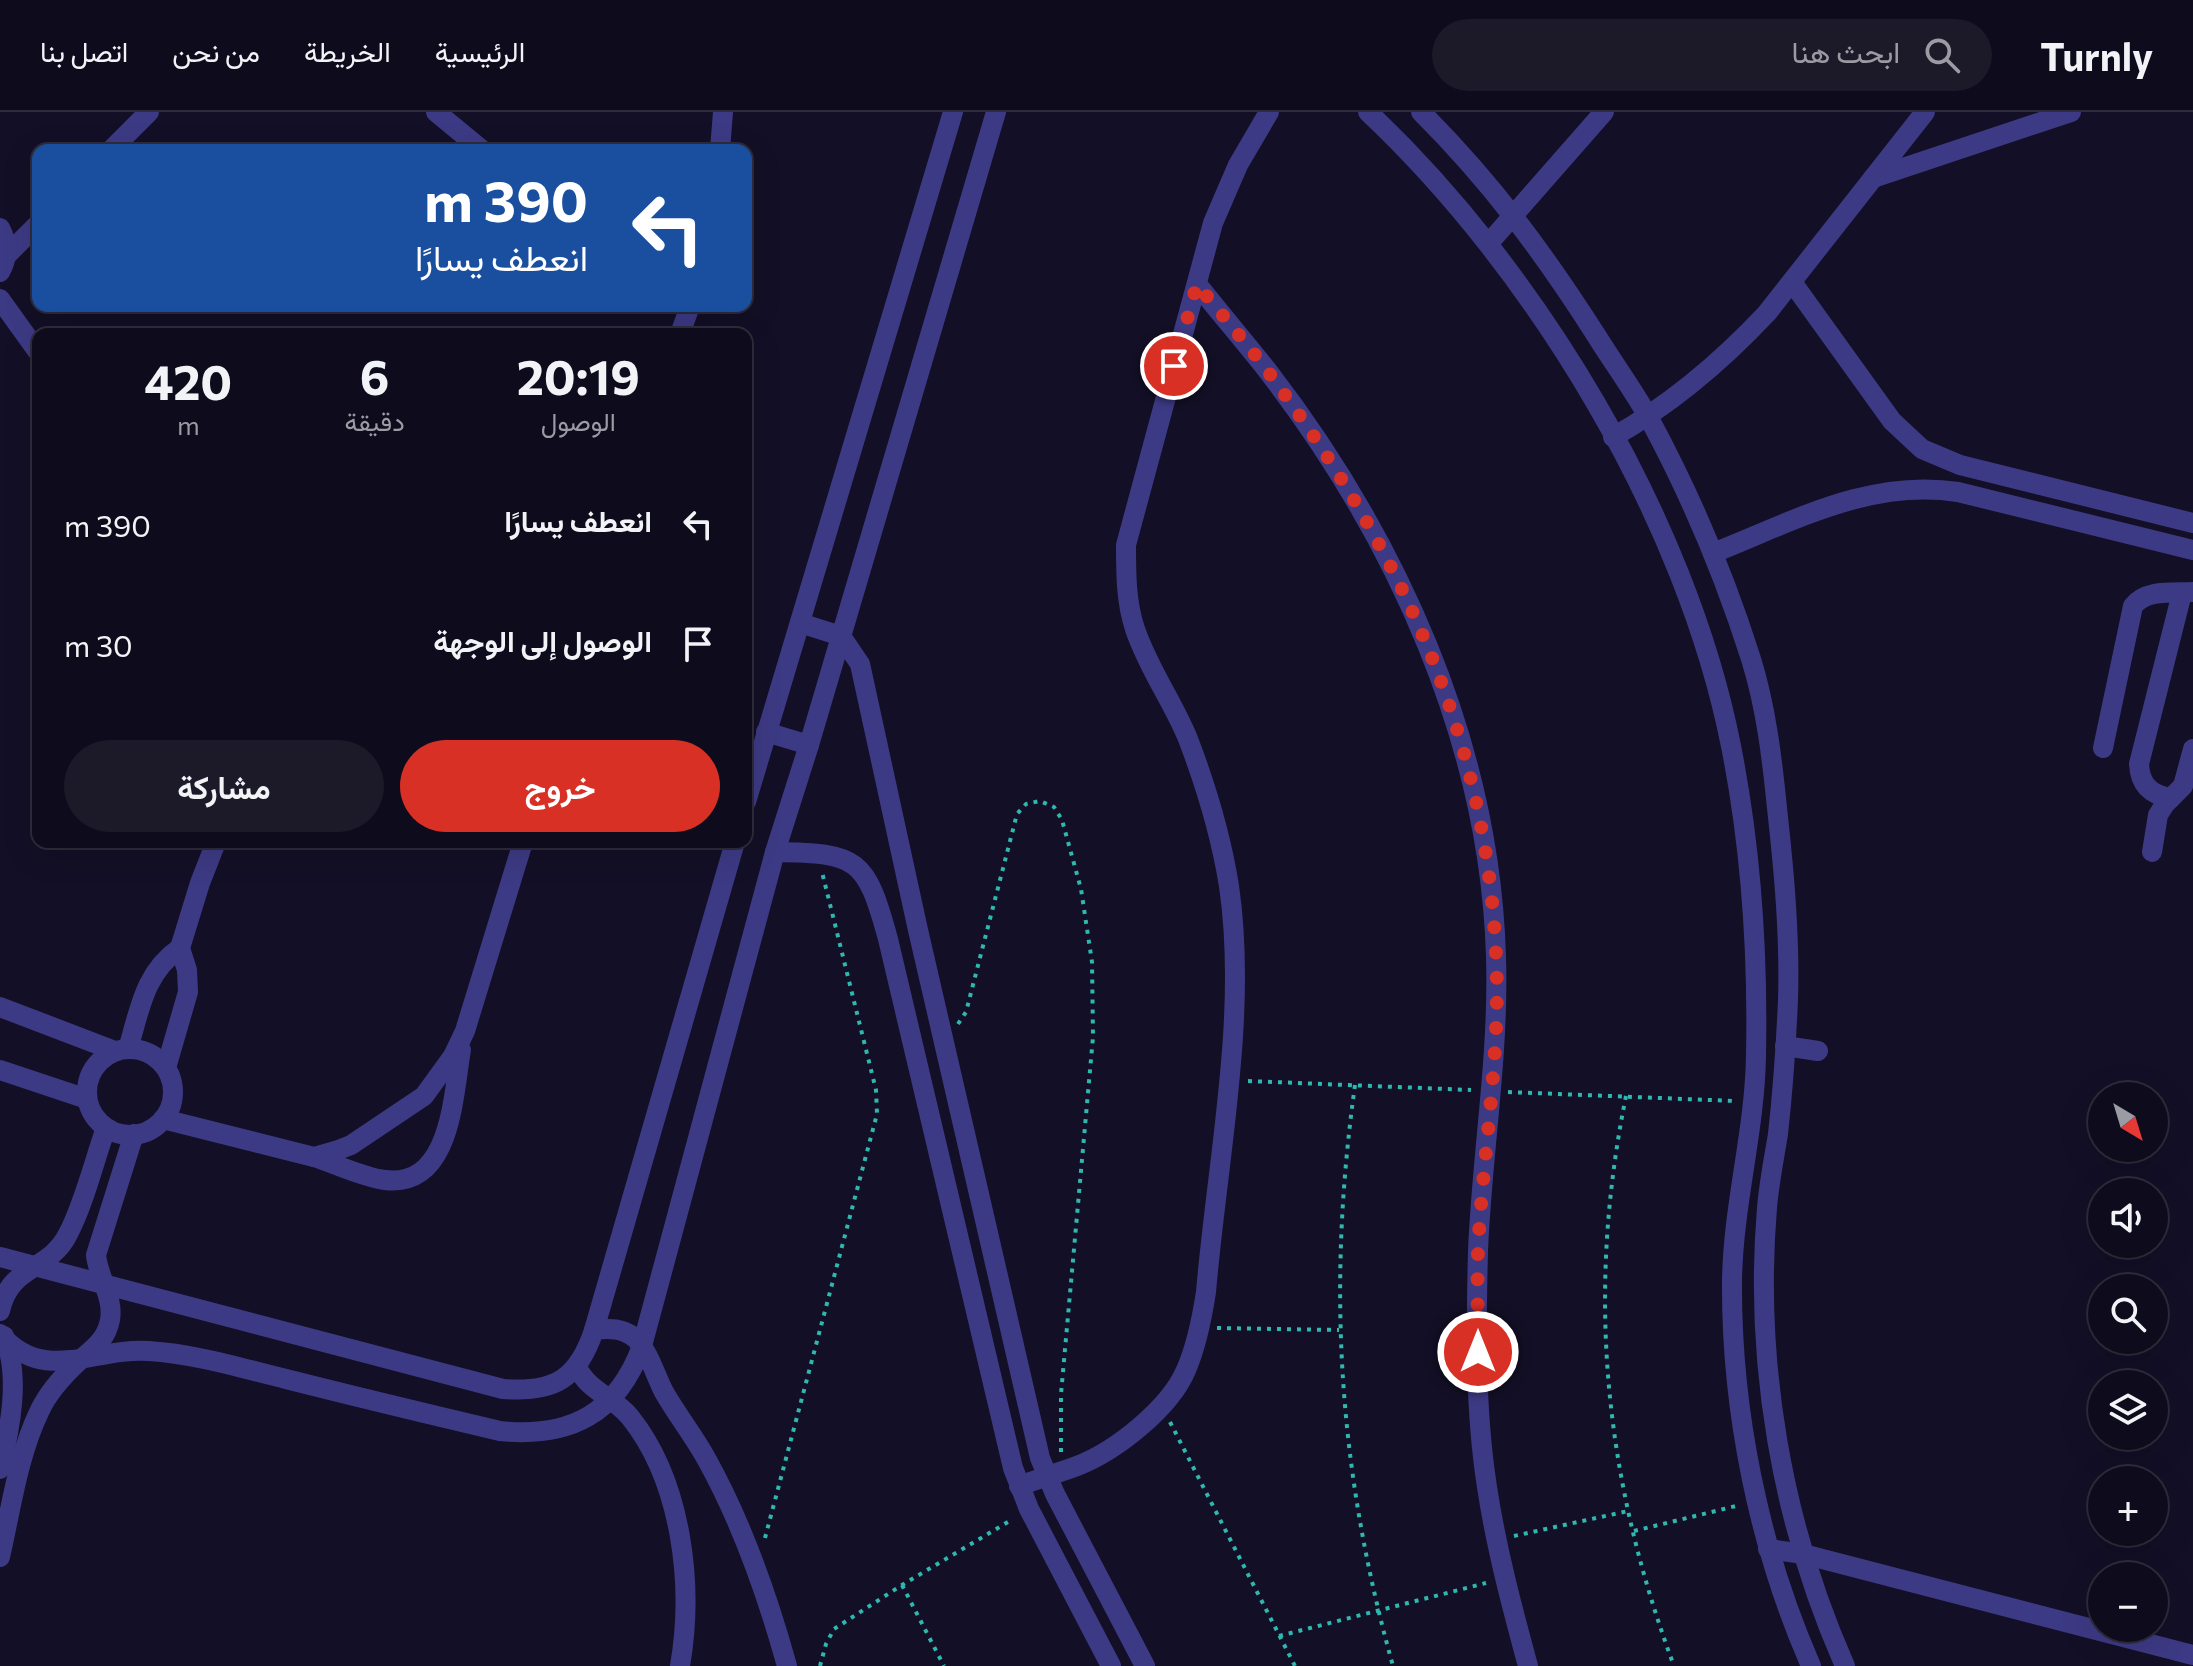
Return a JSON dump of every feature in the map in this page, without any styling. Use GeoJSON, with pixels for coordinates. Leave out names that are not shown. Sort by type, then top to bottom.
{"type":"FeatureCollection","features":[{"type":"Feature","properties":{"kind":"street"},"geometry":{"type":"LineString","coordinates":[[115,144],[127,112]]}},
{"type":"Feature","properties":{"kind":"street"},"geometry":{"type":"LineString","coordinates":[[118,144],[149,112]]}},
{"type":"Feature","properties":{"kind":"street"},"geometry":{"type":"LineString","coordinates":[[436,112],[475,144]]}},
{"type":"Feature","properties":{"kind":"street"},"geometry":{"type":"LineString","coordinates":[[752,781],[953,112]]}},
{"type":"Feature","properties":{"kind":"street"},"geometry":{"type":"LineString","coordinates":[[4,1338],[22,1354],[58,1363],[124,1351],[189,1356],[500,1431],[530,1434],[560,1429],[588,1417],[612,1398],[635,1365],[642,1346],[775,852],[996,112]]}},
{"type":"Feature","properties":{"kind":"street"},"geometry":{"type":"LineString","coordinates":[[1019,1486],[1102,1453],[1162,1406],[1186,1372],[1200,1327],[1232,1041],[1235,963],[1229,886],[1213,810],[1187,737],[1135,629],[1126,588],[1126,545],[1213,223],[1232,180],[1269,112]]}},
{"type":"Feature","properties":{"kind":"street"},"geometry":{"type":"LineString","coordinates":[[1368,112],[1430,173],[1489,243],[1534,305],[1613,437],[1655,520],[1690,601],[1711,665],[1731,742],[1744,822],[1756,979],[1753,1102],[1737,1204],[1732,1281],[1735,1350],[1743,1426],[1768,1549],[1782,1595],[1811,1666]]}},
{"type":"Feature","properties":{"kind":"street"},"geometry":{"type":"LineString","coordinates":[[1421,112],[1515,216],[1563,283],[1648,417],[1713,553],[1752,663],[1772,755],[1788,931],[1785,1046],[1778,1134],[1767,1205],[1763,1278],[1765,1350],[1774,1422],[1803,1554],[1845,1666]]}},
{"type":"Feature","properties":{"kind":"street"},"geometry":{"type":"LineString","coordinates":[[1489,243],[1604,112]]}},
{"type":"Feature","properties":{"kind":"street"},"geometry":{"type":"LineString","coordinates":[[1613,437],[1681,394],[1767,313],[1925,112]]}},
{"type":"Feature","properties":{"kind":"street"},"geometry":{"type":"LineString","coordinates":[[1873,178],[2071,112]]}},
{"type":"Feature","properties":{"kind":"street"},"geometry":{"type":"LineString","coordinates":[[720,144],[722,115]]}},
{"type":"Feature","properties":{"kind":"street"},"geometry":{"type":"LineString","coordinates":[[0,228],[6,244],[3,264]]}},
{"type":"Feature","properties":{"kind":"street"},"geometry":{"type":"LineString","coordinates":[[3,264],[32,231]]}},
{"type":"Feature","properties":{"kind":"street"},"geometry":{"type":"LineString","coordinates":[[1792,282],[1892,421],[1922,449],[1947,461],[2193,523]]}},
{"type":"Feature","properties":{"kind":"street"},"geometry":{"type":"LineString","coordinates":[[1197,284],[1268,372],[1319,445],[1394,571],[1436,663],[1468,760],[1487,861],[1496,954],[1496,1049],[1478,1249],[1478,1378],[1486,1484],[1496,1540],[1528,1666]]}},
{"type":"Feature","properties":{"kind":"street"},"geometry":{"type":"LineString","coordinates":[[0,299],[32,344]]}},
{"type":"Feature","properties":{"kind":"street"},"geometry":{"type":"LineString","coordinates":[[1713,553],[1856,497],[1889,490],[1923,488],[1958,492],[2193,550]]}},
{"type":"Feature","properties":{"kind":"street"},"geometry":{"type":"LineString","coordinates":[[2103,748],[2133,606],[2151,594],[2188,592],[2139,764],[2139,775],[2150,792],[2171,798]]}},
{"type":"Feature","properties":{"kind":"street"},"geometry":{"type":"LineString","coordinates":[[800,623],[841,636],[852,649],[865,680],[942,1032],[1053,1474],[1145,1666]]}},
{"type":"Feature","properties":{"kind":"street"},"geometry":{"type":"LineString","coordinates":[[766,732],[809,745]]}},
{"type":"Feature","properties":{"kind":"street"},"geometry":{"type":"LineString","coordinates":[[2152,852],[2158,815],[2186,780],[2193,749]]}},
{"type":"Feature","properties":{"kind":"street"},"geometry":{"type":"LineString","coordinates":[[166,1068],[188,992],[187,970],[180,948],[214,848]]}},
{"type":"Feature","properties":{"kind":"street"},"geometry":{"type":"LineString","coordinates":[[163,1119],[314,1157],[385,1180],[404,1179],[421,1171],[435,1159],[444,1142],[465,1031],[521,848]]}},
{"type":"Feature","properties":{"kind":"street"},"geometry":{"type":"LineString","coordinates":[[0,1257],[503,1389],[525,1391],[548,1387],[564,1379],[577,1367],[594,1330],[733,848]]}},
{"type":"Feature","properties":{"kind":"street"},"geometry":{"type":"LineString","coordinates":[[775,852],[817,853],[845,860],[858,868],[874,892],[888,939],[1019,1486],[1111,1666]]}},
{"type":"Feature","properties":{"kind":"street"},"geometry":{"type":"LineString","coordinates":[[874,892],[896,893],[908,884]]}},
{"type":"Feature","properties":{"kind":"street"},"geometry":{"type":"LineString","coordinates":[[888,939],[898,930],[918,930]]}},
{"type":"Feature","properties":{"kind":"street"},"geometry":{"type":"LineString","coordinates":[[0,1007],[122,1050],[150,1053],[166,1068],[171,1078],[172,1099],[163,1119],[155,1127],[134,1134],[106,1128],[94,1115],[87,1099],[89,1079],[106,1056],[122,1050],[151,976],[164,960],[180,948]]}},
{"type":"Feature","properties":{"kind":"street"},"geometry":{"type":"LineString","coordinates":[[314,1157],[351,1145],[424,1096],[446,1067],[465,1031]]}},
{"type":"Feature","properties":{"kind":"street"},"geometry":{"type":"LineString","coordinates":[[1785,1046],[1818,1051]]}},
{"type":"Feature","properties":{"kind":"street"},"geometry":{"type":"LineString","coordinates":[[0,1070],[87,1099]]}},
{"type":"Feature","properties":{"kind":"street"},"geometry":{"type":"LineString","coordinates":[[0,1469],[7,1444],[12,1389],[0,1314],[3,1298],[22,1273],[37,1266],[60,1246],[68,1234],[106,1128]]}},
{"type":"Feature","properties":{"kind":"street"},"geometry":{"type":"LineString","coordinates":[[0,1557],[26,1448],[40,1409],[57,1382],[100,1343],[111,1319],[110,1301],[98,1270],[96,1255],[134,1134]]}},
{"type":"Feature","properties":{"kind":"street"},"geometry":{"type":"LineString","coordinates":[[88,1179],[117,1187]]}},
{"type":"Feature","properties":{"kind":"street"},"geometry":{"type":"LineString","coordinates":[[594,1330],[621,1330],[633,1336],[642,1346],[664,1391],[706,1457],[757,1568],[787,1666]]}},
{"type":"Feature","properties":{"kind":"street"},"geometry":{"type":"LineString","coordinates":[[577,1367],[590,1387],[612,1398],[629,1416],[656,1457],[673,1504],[679,1535],[685,1609],[680,1666]]}},
{"type":"Feature","properties":{"kind":"street"},"geometry":{"type":"LineString","coordinates":[[1768,1549],[1803,1554],[2193,1655]]}},
{"type":"Feature","properties":{"kind":"path"},"geometry":{"type":"LineString","coordinates":[[942,1032],[955,1026],[966,1012],[1017,814],[1020,808],[1033,801],[1047,803],[1054,807],[1062,820],[1081,889],[1094,999],[1091,1074],[1053,1474]]}},
{"type":"Feature","properties":{"kind":"path"},"geometry":{"type":"LineString","coordinates":[[757,1568],[877,1114],[876,1090],[817,853]]}},
{"type":"Feature","properties":{"kind":"path"},"geometry":{"type":"LineString","coordinates":[[1355,1085],[1343,1185],[1339,1330],[1351,1474],[1377,1611],[1393,1666]]}},
{"type":"Feature","properties":{"kind":"path"},"geometry":{"type":"LineString","coordinates":[[1626,1096],[1610,1188],[1603,1296],[1611,1420],[1628,1511],[1647,1586],[1674,1666]]}},
{"type":"Feature","properties":{"kind":"path"},"geometry":{"type":"LineString","coordinates":[[1200,1327],[1339,1330]]}},
{"type":"Feature","properties":{"kind":"path"},"geometry":{"type":"LineString","coordinates":[[1162,1406],[1295,1666]]}},
{"type":"Feature","properties":{"kind":"path"},"geometry":{"type":"LineString","coordinates":[[1634,1531],[1758,1501]]}},
{"type":"Feature","properties":{"kind":"path"},"geometry":{"type":"LineString","coordinates":[[820,1666],[834,1629],[1029,1509]]}},
{"type":"Feature","properties":{"kind":"path"},"geometry":{"type":"LineString","coordinates":[[1496,1540],[1628,1511]]}},
{"type":"Feature","properties":{"kind":"path"},"geometry":{"type":"LineString","coordinates":[[1279,1636],[1505,1578]]}},
{"type":"Feature","properties":{"kind":"path"},"geometry":{"type":"LineString","coordinates":[[902,1585],[944,1666]]}},
{"type":"Feature","properties":{"kind":"route"},"geometry":{"type":"LineString","coordinates":[[1174,366],[1197,284],[1268,372],[1319,445],[1394,571],[1436,663],[1468,760],[1487,861],[1496,954],[1496,1049],[1478,1249],[1478,1352]]}}]}
